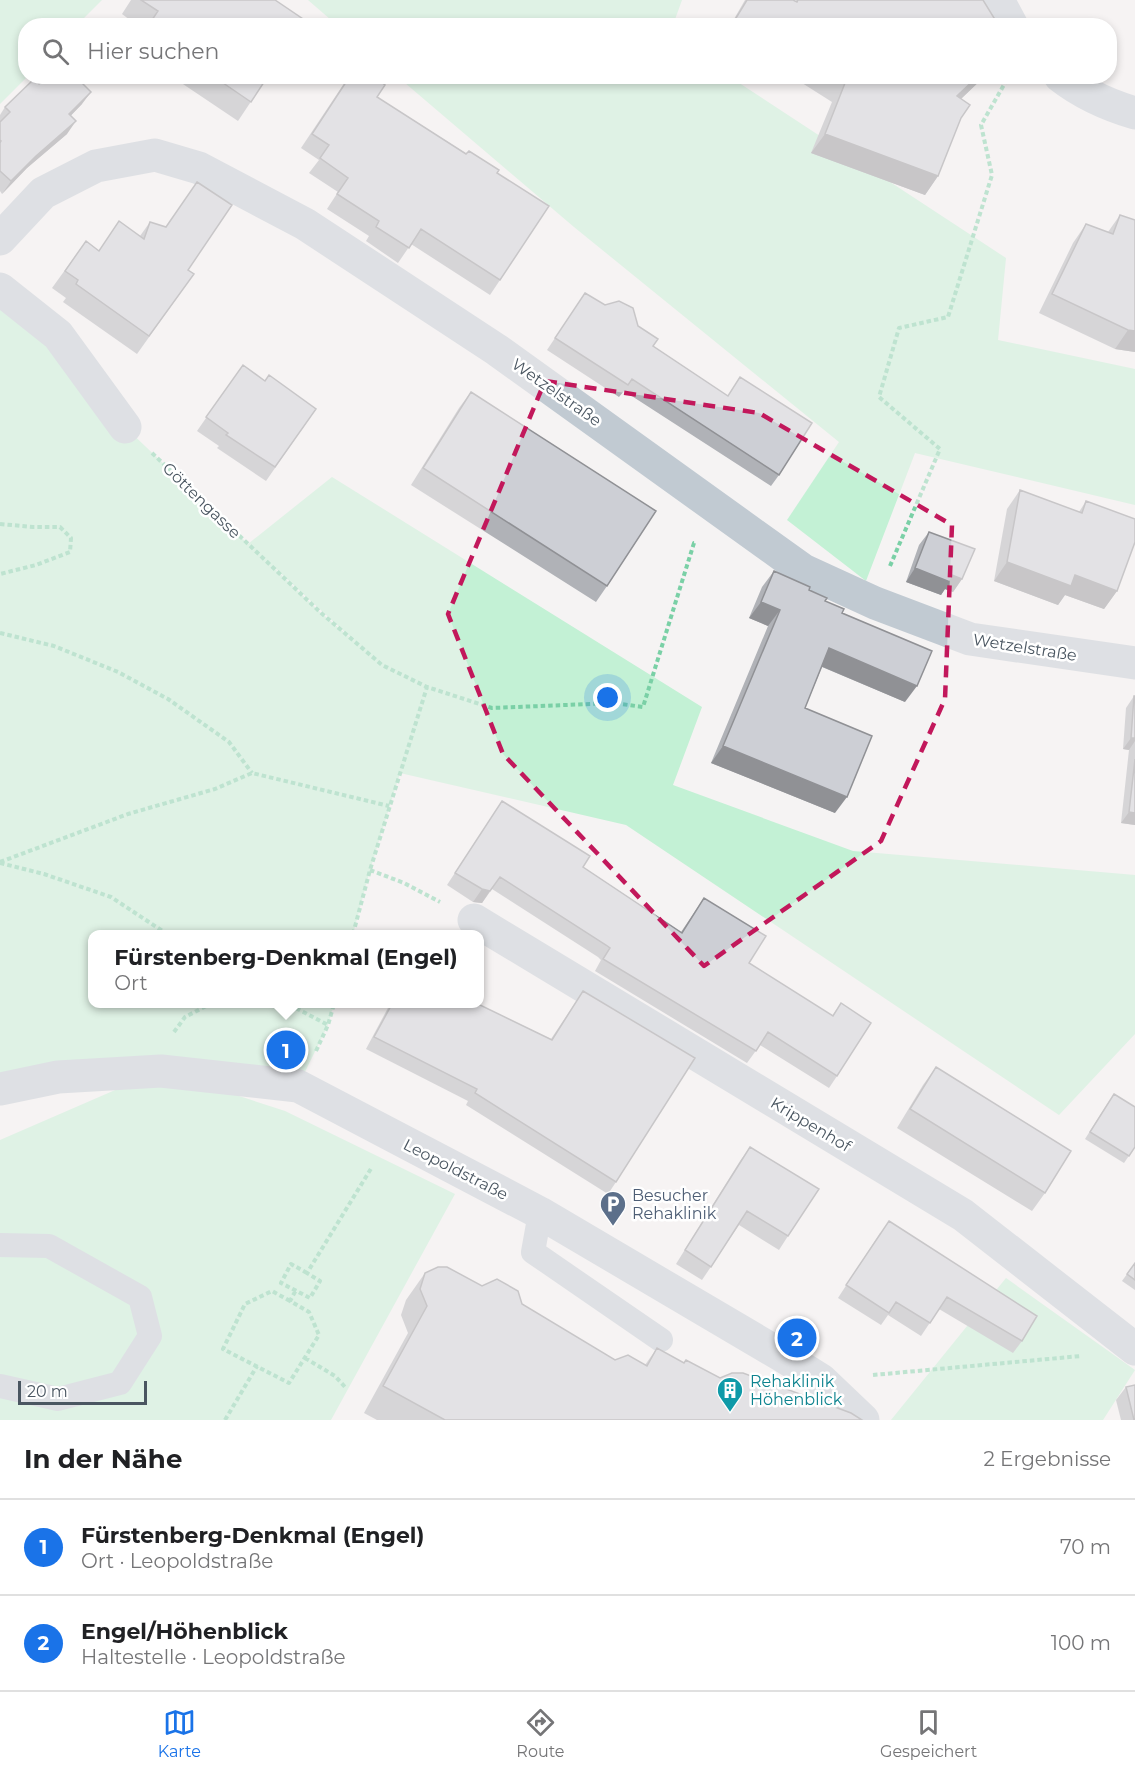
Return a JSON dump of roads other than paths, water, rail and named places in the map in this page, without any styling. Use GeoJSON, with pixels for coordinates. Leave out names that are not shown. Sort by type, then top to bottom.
{"type":"FeatureCollection","features":[{"type":"Feature","properties":{"kind":"street"},"geometry":{"type":"LineString","coordinates":[[998,0],[1008,18]]}},
{"type":"Feature","properties":{"kind":"street"},"geometry":{"type":"LineString","coordinates":[[1070,84],[1111,106],[1135,113]]}},
{"type":"Feature","properties":{"kind":"street","name":"Wetzelstraße"},"geometry":{"type":"LineString","coordinates":[[0,239],[43,193],[96,166],[155,154],[199,168],[305,224],[498,350],[803,570],[875,603],[970,639],[1135,663]]}},
{"type":"Feature","properties":{"kind":"street"},"geometry":{"type":"LineString","coordinates":[[0,289],[58,335],[125,427]]}},
{"type":"Feature","properties":{"kind":"street","name":"Krippenhof"},"geometry":{"type":"LineString","coordinates":[[474,920],[963,1215],[1135,1349]]}},
{"type":"Feature","properties":{"kind":"street","name":"Leopoldstraße"},"geometry":{"type":"LineString","coordinates":[[0,1089],[58,1077],[162,1071],[298,1086],[540,1213],[821,1380],[863,1420]]}},
{"type":"Feature","properties":{"kind":"street"},"geometry":{"type":"LineString","coordinates":[[0,1110],[58,1077]]}},
{"type":"Feature","properties":{"kind":"lane"},"geometry":{"type":"LineString","coordinates":[[540,1213],[533,1252],[661,1340]]}},
{"type":"Feature","properties":{"kind":"lane"},"geometry":{"type":"LineString","coordinates":[[0,1245],[49,1246],[140,1297],[150,1336],[120,1383],[58,1399],[0,1386]]}},
{"type":"Feature","properties":{"kind":"place","name":"Fürstenberg-Denkmal (Engel)"},"geometry":{"type":"Point","coordinates":[286,1050]}},
{"type":"Feature","properties":{"kind":"place","name":"Besucher Rehaklinik"},"geometry":{"type":"Point","coordinates":[613,1227]}},
{"type":"Feature","properties":{"kind":"place","name":"Engel/Höhenblick"},"geometry":{"type":"Point","coordinates":[797,1338]}},
{"type":"Feature","properties":{"kind":"place","name":"Rehaklinik Höhenblick"},"geometry":{"type":"Point","coordinates":[730,1413]}}]}
